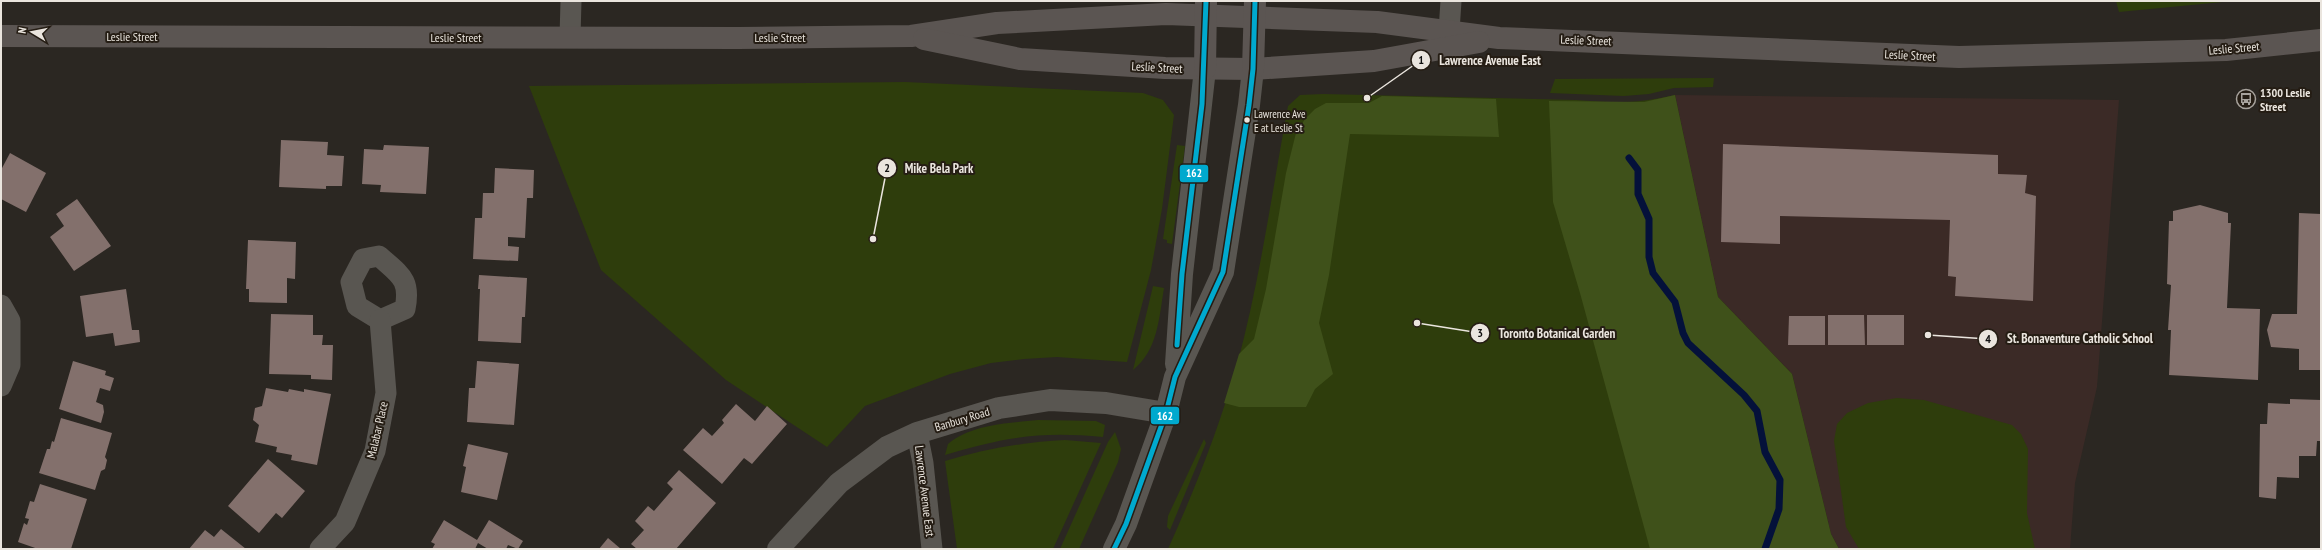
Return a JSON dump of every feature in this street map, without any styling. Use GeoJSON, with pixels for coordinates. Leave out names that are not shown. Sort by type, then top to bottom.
{"type":"FeatureCollection","features":[{"type":"Feature","properties":{"kind":"main road","name":"Leslie Street"},"geometry":{"type":"LineString","coordinates":[[1,36],[911,36],[1002,23],[1166,14],[1206,8],[1255,9],[1377,22],[1499,38],[1959,57],[2218,50],[2321,40]]}},
{"type":"Feature","properties":{"kind":"main road"},"geometry":{"type":"LineString","coordinates":[[1205,69],[1206,8]]}},
{"type":"Feature","properties":{"kind":"main road"},"geometry":{"type":"LineString","coordinates":[[1253,69],[1255,9]]}},
{"type":"Feature","properties":{"kind":"main road","name":"Leslie Street"},"geometry":{"type":"LineString","coordinates":[[911,36],[1020,59],[1205,69],[1253,69],[1374,61],[1499,38]]}},
{"type":"Feature","properties":{"kind":"street"},"geometry":{"type":"LineString","coordinates":[[570,37],[571,1]]}},
{"type":"Feature","properties":{"kind":"street"},"geometry":{"type":"LineString","coordinates":[[1449,31],[1451,1]]}},
{"type":"Feature","properties":{"kind":"street"},"geometry":{"type":"LineString","coordinates":[[1175,378],[1182,274],[1205,69]]}},
{"type":"Feature","properties":{"kind":"street"},"geometry":{"type":"LineString","coordinates":[[1114,549],[1126,524],[1166,413],[1175,378],[1223,272],[1250,105],[1253,69]]}},
{"type":"Feature","properties":{"kind":"street"},"geometry":{"type":"LineString","coordinates":[[1,305],[10,322],[10,365],[1,386]]}},
{"type":"Feature","properties":{"kind":"street","name":"Malabar Place"},"geometry":{"type":"LineString","coordinates":[[320,549],[345,522],[375,451],[386,393],[380,320]]}},
{"type":"Feature","properties":{"kind":"street","name":"Banbury Road"},"geometry":{"type":"LineString","coordinates":[[778,549],[839,483],[887,447],[918,433],[999,408],[1050,400],[1106,403],[1166,413]]}},
{"type":"Feature","properties":{"kind":"street","name":"Lawrence Avenue East"},"geometry":{"type":"LineString","coordinates":[[918,433],[923,463],[932,549]]}},
{"type":"Feature","properties":{"kind":"shaded area"},"geometry":{"type":"Polygon","coordinates":[[[1675,95],[2119,100],[2097,387],[2075,483],[2070,549],[1839,549],[1831,534],[1792,374],[1718,297],[1675,95]]]}},
{"type":"Feature","properties":{"kind":"green space"},"geometry":{"type":"Polygon","coordinates":[[[2116,1],[2233,1],[2119,12],[2116,1]]]}},
{"type":"Feature","properties":{"kind":"green space"},"geometry":{"type":"Polygon","coordinates":[[[1714,78],[1713,87],[1674,88],[1649,94],[1624,96],[1550,93],[1555,79],[1714,78]]]}},
{"type":"Feature","properties":{"kind":"green space"},"geometry":{"type":"Polygon","coordinates":[[[905,82],[1143,93],[1163,100],[1174,115],[1162,209],[1151,270],[1127,362],[1057,357],[1024,359],[991,363],[950,374],[865,406],[827,447],[726,380],[601,270],[529,86],[905,82]]]}},
{"type":"Feature","properties":{"kind":"green space"},"geometry":{"type":"Polygon","coordinates":[[[1323,94],[1576,100],[1602,102],[1649,100],[1675,95],[1718,297],[1792,374],[1831,534],[1839,549],[1168,549],[1206,458],[1237,365],[1259,268],[1288,106],[1300,95],[1323,94]]]}},
{"type":"Feature","properties":{"kind":"green space"},"geometry":{"type":"Polygon","coordinates":[[[1675,95],[1718,297],[1792,374],[1831,534],[1839,549],[1650,549],[1580,293],[1553,202],[1549,101],[1644,102],[1675,95]]]}},
{"type":"Feature","properties":{"kind":"green space"},"geometry":{"type":"Polygon","coordinates":[[[1382,96],[1496,99],[1499,137],[1350,134],[1329,275],[1319,323],[1333,374],[1315,389],[1306,407],[1239,407],[1224,403],[1239,354],[1254,339],[1266,289],[1286,173],[1296,133],[1305,119],[1315,109],[1326,103],[1369,103],[1382,96]]]}},
{"type":"Feature","properties":{"kind":"green space"},"geometry":{"type":"Polygon","coordinates":[[[1177,145],[1185,146],[1172,244],[1167,243],[1167,240],[1163,239],[1177,145]]]}},
{"type":"Feature","properties":{"kind":"green space"},"geometry":{"type":"Polygon","coordinates":[[[1153,286],[1164,288],[1159,322],[1148,353],[1133,370],[1153,286]]]}},
{"type":"Feature","properties":{"kind":"green space"},"geometry":{"type":"Polygon","coordinates":[[[1897,398],[1924,400],[2012,425],[2021,434],[2028,449],[2027,513],[2035,549],[1859,549],[1846,527],[1834,441],[1837,424],[1847,413],[1868,403],[1897,398]]]}},
{"type":"Feature","properties":{"kind":"green space"},"geometry":{"type":"Polygon","coordinates":[[[1038,420],[1096,421],[1105,425],[1103,437],[1081,435],[1042,435],[1023,437],[986,444],[945,455],[948,444],[957,437],[968,432],[979,428],[1038,420]]]}},
{"type":"Feature","properties":{"kind":"green space"},"geometry":{"type":"Polygon","coordinates":[[[1115,432],[1121,449],[1118,462],[1079,549],[1060,549],[1108,442],[1115,432]]]}},
{"type":"Feature","properties":{"kind":"green space"},"geometry":{"type":"Polygon","coordinates":[[[1204,439],[1206,443],[1170,530],[1167,527],[1168,516],[1204,439]]]}},
{"type":"Feature","properties":{"kind":"green space"},"geometry":{"type":"Polygon","coordinates":[[[1065,440],[1101,443],[1053,549],[957,549],[945,461],[1005,447],[1035,442],[1065,440]]]}},
{"type":"Feature","properties":{"kind":"building"},"geometry":{"type":"Polygon","coordinates":[[[281,140],[328,142],[327,155],[344,156],[342,186],[326,186],[326,189],[279,187],[281,140]]]}},
{"type":"Feature","properties":{"kind":"building"},"geometry":{"type":"Polygon","coordinates":[[[1723,144],[1998,155],[1998,174],[2027,175],[2025,193],[2036,196],[2033,301],[1955,296],[1956,277],[1948,276],[1950,220],[1780,216],[1780,244],[1721,242],[1723,144]]]}},
{"type":"Feature","properties":{"kind":"building"},"geometry":{"type":"Polygon","coordinates":[[[384,145],[429,147],[426,194],[380,192],[381,185],[362,184],[364,149],[383,150],[384,145]]]}},
{"type":"Feature","properties":{"kind":"building"},"geometry":{"type":"Polygon","coordinates":[[[10,153],[46,173],[26,212],[1,199],[1,170],[10,153]]]}},
{"type":"Feature","properties":{"kind":"building"},"geometry":{"type":"Polygon","coordinates":[[[495,168],[534,170],[533,198],[527,198],[525,238],[508,237],[508,246],[519,247],[518,261],[473,259],[475,218],[482,218],[483,193],[494,193],[495,168]]]}},
{"type":"Feature","properties":{"kind":"building"},"geometry":{"type":"Polygon","coordinates":[[[77,199],[111,246],[74,271],[50,237],[64,226],[56,214],[77,199]]]}},
{"type":"Feature","properties":{"kind":"building"},"geometry":{"type":"Polygon","coordinates":[[[2200,205],[2228,213],[2228,223],[2231,223],[2227,308],[2260,309],[2258,380],[2169,375],[2171,330],[2168,330],[2171,285],[2167,284],[2169,221],[2173,221],[2173,211],[2200,205]]]}},
{"type":"Feature","properties":{"kind":"building"},"geometry":{"type":"Polygon","coordinates":[[[2299,213],[2321,214],[2321,370],[2299,370],[2299,349],[2271,347],[2267,330],[2272,314],[2297,314],[2299,213]]]}},
{"type":"Feature","properties":{"kind":"building"},"geometry":{"type":"Polygon","coordinates":[[[248,240],[296,242],[295,279],[287,278],[287,303],[249,302],[249,289],[246,289],[248,240]]]}},
{"type":"Feature","properties":{"kind":"building"},"geometry":{"type":"Polygon","coordinates":[[[479,275],[527,278],[525,317],[522,317],[521,343],[478,341],[480,289],[478,289],[479,275]]]}},
{"type":"Feature","properties":{"kind":"building"},"geometry":{"type":"Polygon","coordinates":[[[126,289],[132,330],[139,330],[140,342],[115,346],[113,333],[86,337],[80,296],[126,289]]]}},
{"type":"Feature","properties":{"kind":"building"},"geometry":{"type":"Polygon","coordinates":[[[271,314],[313,315],[313,335],[323,335],[322,345],[333,345],[332,380],[311,379],[311,375],[269,374],[271,314]]]}},
{"type":"Feature","properties":{"kind":"building"},"geometry":{"type":"Polygon","coordinates":[[[1828,315],[1864,315],[1865,345],[1828,345],[1828,315]]]}},
{"type":"Feature","properties":{"kind":"building"},"geometry":{"type":"Polygon","coordinates":[[[1867,315],[1904,315],[1904,345],[1867,345],[1867,315]]]}},
{"type":"Feature","properties":{"kind":"building"},"geometry":{"type":"Polygon","coordinates":[[[1789,316],[1825,316],[1825,345],[1788,345],[1789,316]]]}},
{"type":"Feature","properties":{"kind":"building"},"geometry":{"type":"Polygon","coordinates":[[[73,361],[106,371],[105,375],[114,378],[110,391],[100,388],[96,402],[103,405],[104,412],[101,423],[59,409],[73,361]]]}},
{"type":"Feature","properties":{"kind":"building"},"geometry":{"type":"Polygon","coordinates":[[[477,361],[519,364],[514,425],[467,422],[469,388],[475,388],[477,361]]]}},
{"type":"Feature","properties":{"kind":"building"},"geometry":{"type":"Polygon","coordinates":[[[266,388],[288,392],[289,389],[304,392],[304,389],[331,394],[317,465],[291,460],[292,455],[276,452],[277,447],[255,442],[259,425],[253,420],[255,408],[262,406],[266,388]]]}},
{"type":"Feature","properties":{"kind":"building"},"geometry":{"type":"Polygon","coordinates":[[[2290,399],[2321,400],[2321,441],[2317,441],[2316,456],[2299,456],[2299,478],[2277,477],[2276,499],[2259,497],[2260,424],[2267,424],[2268,403],[2290,404],[2290,399]]]}},
{"type":"Feature","properties":{"kind":"building"},"geometry":{"type":"Polygon","coordinates":[[[736,404],[755,421],[767,406],[787,424],[752,464],[744,458],[722,484],[683,450],[703,428],[712,436],[724,423],[722,420],[736,404]]]}},
{"type":"Feature","properties":{"kind":"building"},"geometry":{"type":"Polygon","coordinates":[[[61,418],[112,433],[105,457],[107,460],[105,469],[101,471],[95,490],[39,473],[47,449],[50,449],[52,441],[54,442],[61,418]]]}},
{"type":"Feature","properties":{"kind":"building"},"geometry":{"type":"Polygon","coordinates":[[[468,444],[508,453],[497,500],[461,492],[466,467],[463,466],[468,444]]]}},
{"type":"Feature","properties":{"kind":"building"},"geometry":{"type":"Polygon","coordinates":[[[268,459],[305,491],[282,518],[276,513],[259,533],[228,506],[268,459]]]}},
{"type":"Feature","properties":{"kind":"building"},"geometry":{"type":"Polygon","coordinates":[[[679,470],[716,503],[676,549],[637,549],[631,544],[644,530],[635,521],[648,506],[654,511],[673,489],[667,483],[679,470]]]}},
{"type":"Feature","properties":{"kind":"building"},"geometry":{"type":"Polygon","coordinates":[[[40,484],[87,499],[71,549],[38,549],[18,542],[24,523],[27,525],[29,519],[25,518],[30,501],[34,502],[40,484]]]}},
{"type":"Feature","properties":{"kind":"building"},"geometry":{"type":"Polygon","coordinates":[[[444,520],[477,540],[489,520],[523,541],[518,549],[508,545],[506,549],[488,549],[478,543],[475,549],[432,549],[435,544],[431,542],[444,520]]]}},
{"type":"Feature","properties":{"kind":"building"},"geometry":{"type":"Polygon","coordinates":[[[221,529],[246,549],[189,549],[205,530],[214,537],[221,529]]]}},
{"type":"Feature","properties":{"kind":"building"},"geometry":{"type":"Polygon","coordinates":[[[608,538],[621,549],[599,549],[608,538]]]}},
{"type":"Feature","properties":{"kind":"waterway"},"geometry":{"type":"LineString","coordinates":[[1629,158],[1638,170],[1638,194],[1649,219],[1649,257],[1653,273],[1675,302],[1683,333],[1688,343],[1744,395],[1757,411],[1765,452],[1780,480],[1779,509],[1765,549]]}},
{"type":"Feature","properties":{"kind":"transit line","name":"162"},"geometry":{"type":"LineString","coordinates":[[1177,345],[1182,274],[1202,104],[1206,1]]}},
{"type":"Feature","properties":{"kind":"transit line","name":"162"},"geometry":{"type":"LineString","coordinates":[[1114,549],[1126,524],[1166,413],[1175,377],[1223,272],[1249,105],[1253,69],[1255,1]]}},
{"type":"Feature","properties":{"kind":"place","name":"Lawrence Avenue East"},"geometry":{"type":"Point","coordinates":[1367,98]}},
{"type":"Feature","properties":{"kind":"place","name":"1300 Leslie Street"},"geometry":{"type":"Point","coordinates":[2246,99]}},
{"type":"Feature","properties":{"kind":"place","name":"Lawrence Ave E at Leslie St"},"geometry":{"type":"Point","coordinates":[1247,120]}},
{"type":"Feature","properties":{"kind":"place","name":"Mike Bela Park"},"geometry":{"type":"Point","coordinates":[873,239]}},
{"type":"Feature","properties":{"kind":"place","name":"Toronto Botanical Garden"},"geometry":{"type":"Point","coordinates":[1417,323]}},
{"type":"Feature","properties":{"kind":"place","name":"St. Bonaventure Catholic School"},"geometry":{"type":"Point","coordinates":[1928,335]}}]}
